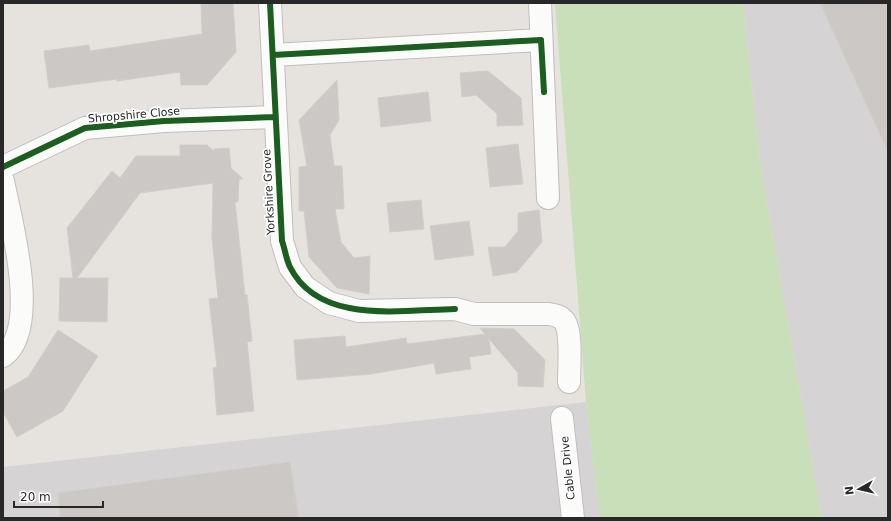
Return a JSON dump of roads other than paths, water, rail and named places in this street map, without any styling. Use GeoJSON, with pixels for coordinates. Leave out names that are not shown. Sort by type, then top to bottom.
{"type":"FeatureCollection","features":[{"type":"Feature","properties":{"kind":"street","name":"Yorkshire Grove"},"geometry":{"type":"LineString","coordinates":[[270,3],[274,117],[282,240],[290,267],[305,287],[330,303],[359,311],[455,309],[474,314],[557,315],[565,322],[568,331],[569,382]]}},
{"type":"Feature","properties":{"kind":"street"},"geometry":{"type":"LineString","coordinates":[[540,3],[548,198]]}},
{"type":"Feature","properties":{"kind":"street"},"geometry":{"type":"LineString","coordinates":[[273,55],[541,40]]}},
{"type":"Feature","properties":{"kind":"street","name":"Shropshire Close"},"geometry":{"type":"LineString","coordinates":[[3,167],[85,128],[164,120],[274,117]]}},
{"type":"Feature","properties":{"kind":"street"},"geometry":{"type":"LineString","coordinates":[[3,181],[19,259],[23,292],[19,327],[12,350],[3,356]]}},
{"type":"Feature","properties":{"kind":"street","name":"Cable Drive"},"geometry":{"type":"LineString","coordinates":[[562,418],[574,518]]}}]}
